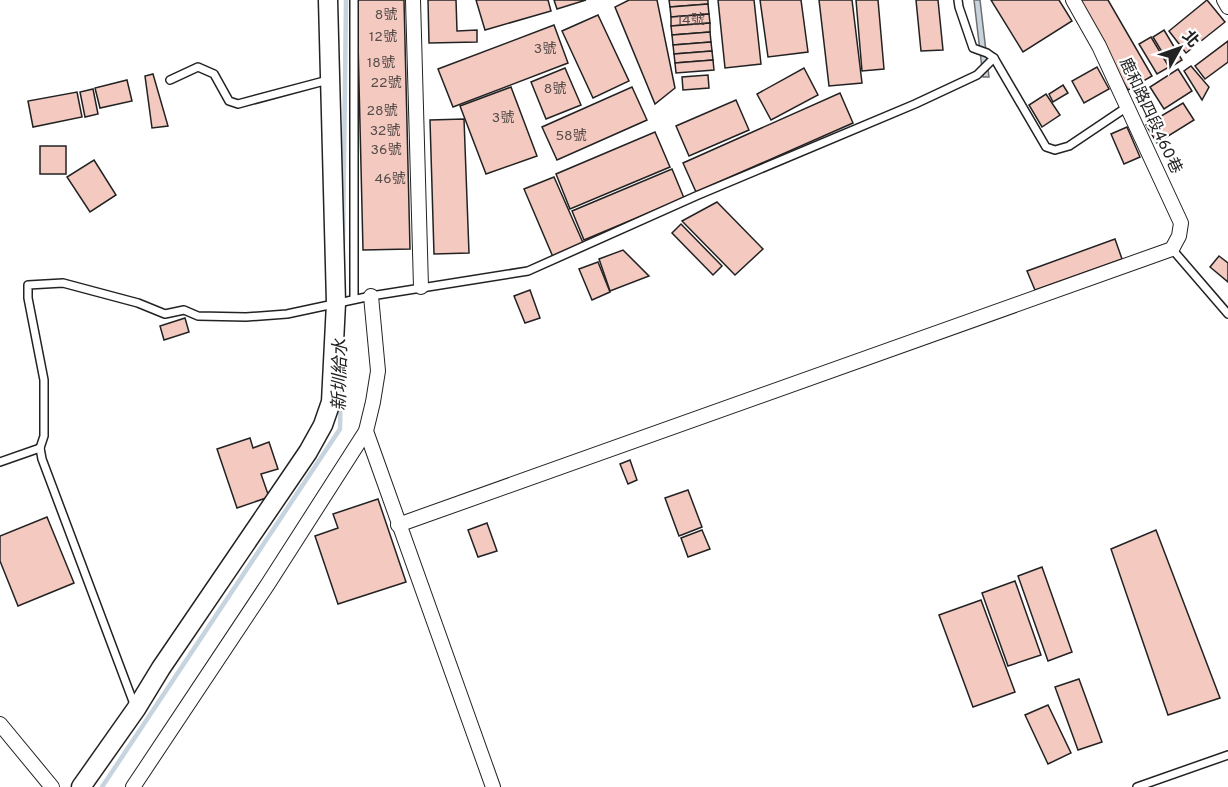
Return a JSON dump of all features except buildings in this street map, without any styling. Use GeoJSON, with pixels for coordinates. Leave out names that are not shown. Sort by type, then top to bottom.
{"type":"FeatureCollection","features":[{"type":"Feature","properties":{"kind":"street"},"geometry":{"type":"LineString","coordinates":[[81,787],[308,452],[323,425],[331,402],[345,301],[330,79],[328,0]]}},
{"type":"Feature","properties":{"kind":"street"},"geometry":{"type":"LineString","coordinates":[[413,0],[421,287]]}},
{"type":"Feature","properties":{"kind":"street","name":"鹿和路四段460巷"},"geometry":{"type":"LineString","coordinates":[[1073,0],[1099,46],[1181,223],[1179,236],[1172,249]]}},
{"type":"Feature","properties":{"kind":"street"},"geometry":{"type":"LineString","coordinates":[[1224,0],[1228,7]]}},
{"type":"Feature","properties":{"kind":"street"},"geometry":{"type":"LineString","coordinates":[[398,525],[1172,249]]}},
{"type":"Feature","properties":{"kind":"street"},"geometry":{"type":"LineString","coordinates":[[133,787],[366,431],[378,371],[371,296]]}},
{"type":"Feature","properties":{"kind":"street"},"geometry":{"type":"LineString","coordinates":[[366,431],[493,787]]}},
{"type":"Feature","properties":{"kind":"street"},"geometry":{"type":"LineString","coordinates":[[0,724],[52,787]]}},
{"type":"Feature","properties":{"kind":"lane"},"geometry":{"type":"LineString","coordinates":[[345,301],[354,0]]}},
{"type":"Feature","properties":{"kind":"lane"},"geometry":{"type":"LineString","coordinates":[[958,0],[973,48],[987,52],[994,58],[1046,147],[1055,150],[1069,146],[1128,106]]}},
{"type":"Feature","properties":{"kind":"lane"},"geometry":{"type":"LineString","coordinates":[[136,709],[40,448],[44,436],[44,380],[28,298],[28,285],[63,283],[148,306],[165,314],[184,310],[198,316],[246,317],[287,314],[421,287],[528,271],[696,196],[915,104],[977,75],[994,58]]}},
{"type":"Feature","properties":{"kind":"lane"},"geometry":{"type":"LineString","coordinates":[[170,80],[198,67],[214,74],[229,101],[238,104],[330,79]]}},
{"type":"Feature","properties":{"kind":"lane"},"geometry":{"type":"LineString","coordinates":[[1172,249],[1228,314]]}},
{"type":"Feature","properties":{"kind":"lane"},"geometry":{"type":"LineString","coordinates":[[0,462],[40,448]]}},
{"type":"Feature","properties":{"kind":"lane"},"geometry":{"type":"LineString","coordinates":[[1137,787],[1228,755]]}},
{"type":"Feature","properties":{"kind":"shaded area"},"geometry":{"type":"Polygon","coordinates":[[[974,0],[980,0],[989,77],[983,77],[974,0]]]}},
{"type":"Feature","properties":{"kind":"waterway","name":"新圳給水"},"geometry":{"type":"LineString","coordinates":[[343,244],[346,0]]}},
{"type":"Feature","properties":{"kind":"waterway","name":"新圳給水"},"geometry":{"type":"LineString","coordinates":[[102,787],[340,429],[341,370]]}}]}
